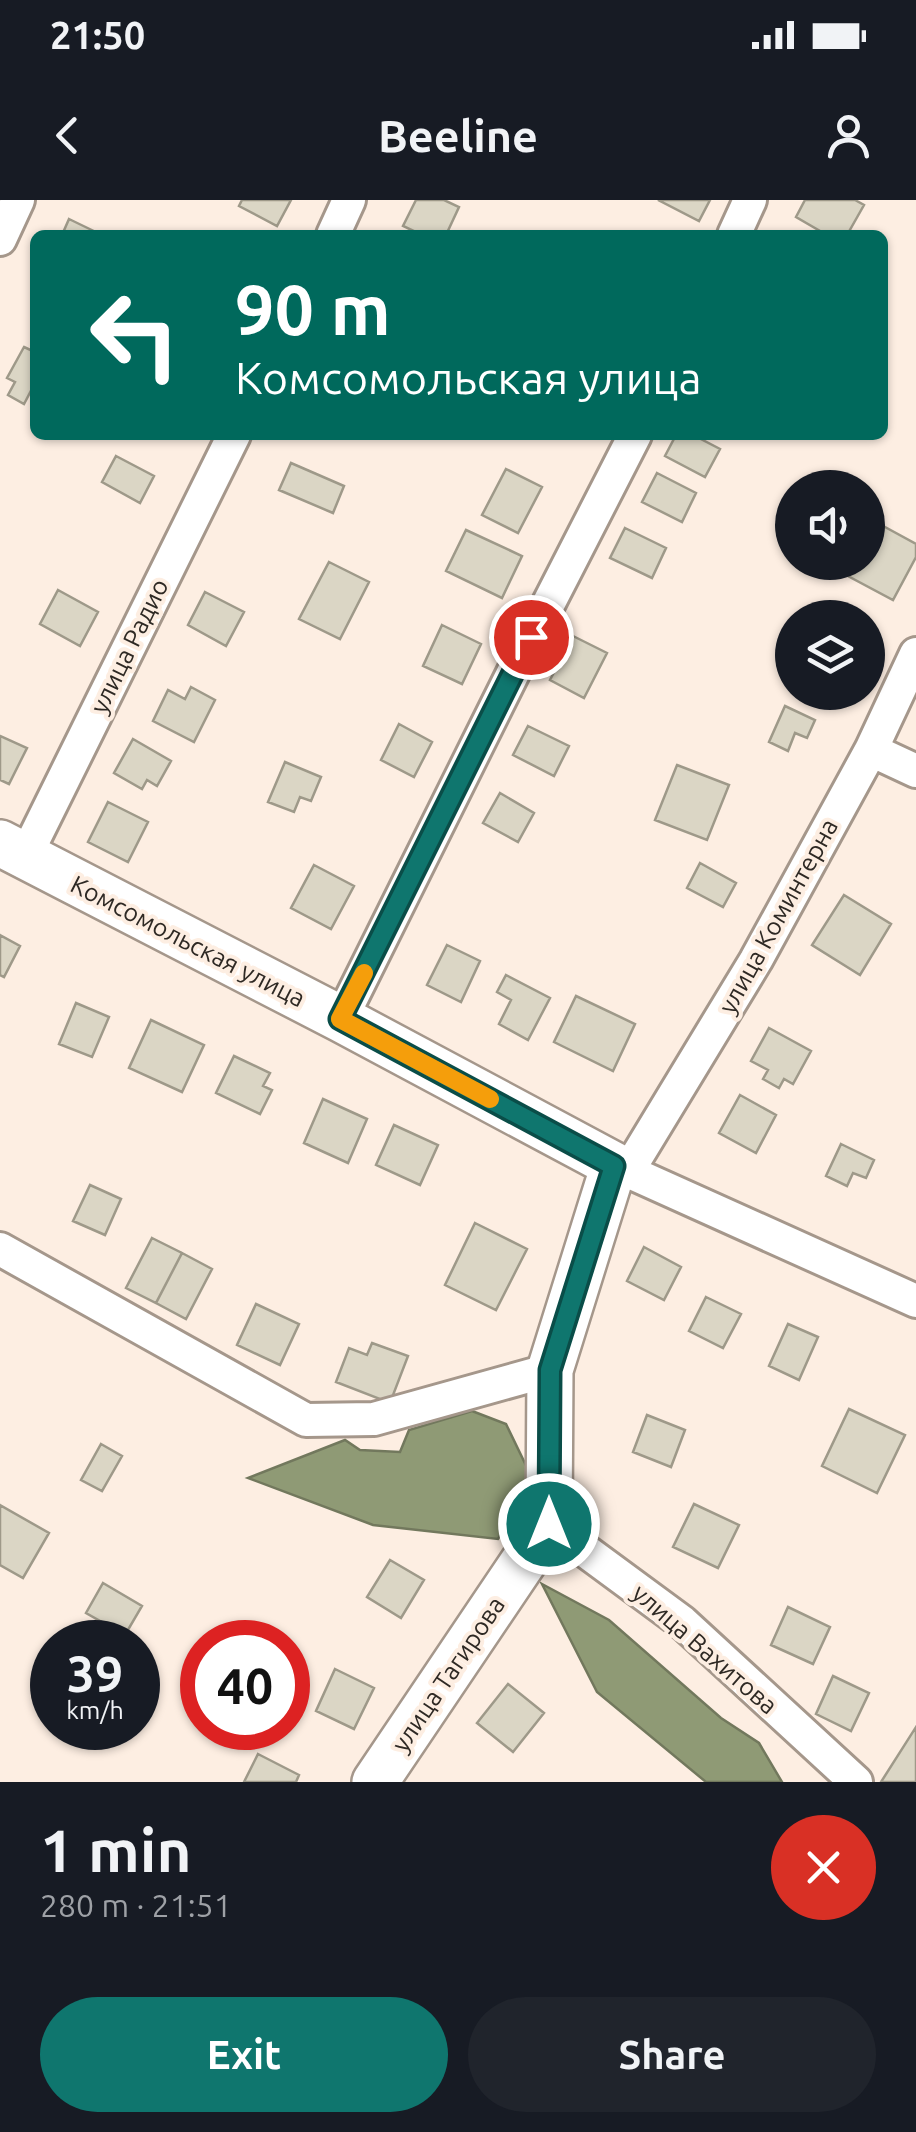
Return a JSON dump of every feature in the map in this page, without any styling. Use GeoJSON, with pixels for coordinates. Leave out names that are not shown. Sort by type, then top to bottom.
{"type":"FeatureCollection","features":[{"type":"Feature","properties":{"kind":"street"},"geometry":{"type":"LineString","coordinates":[[0,239],[18,200]]}},
{"type":"Feature","properties":{"kind":"street"},"geometry":{"type":"LineString","coordinates":[[335,230],[349,200]]}},
{"type":"Feature","properties":{"kind":"street"},"geometry":{"type":"LineString","coordinates":[[736,230],[750,200]]}},
{"type":"Feature","properties":{"kind":"street","name":"улица Радио"},"geometry":{"type":"LineString","coordinates":[[12,850],[231,440]]}},
{"type":"Feature","properties":{"kind":"street"},"geometry":{"type":"LineString","coordinates":[[340,1019],[632,440]]}},
{"type":"Feature","properties":{"kind":"street","name":"улица Коминтерна"},"geometry":{"type":"LineString","coordinates":[[621,1168],[756,960],[870,750],[916,654]]}},
{"type":"Feature","properties":{"kind":"street"},"geometry":{"type":"LineString","coordinates":[[870,750],[916,771]]}},
{"type":"Feature","properties":{"kind":"street","name":"Комсомольская улица"},"geometry":{"type":"LineString","coordinates":[[12,850],[621,1168],[916,1301]]}},
{"type":"Feature","properties":{"kind":"street"},"geometry":{"type":"LineString","coordinates":[[549,1524],[550,1370],[621,1168]]}},
{"type":"Feature","properties":{"kind":"street"},"geometry":{"type":"LineString","coordinates":[[0,1249],[306,1420],[374,1419],[550,1370]]}},
{"type":"Feature","properties":{"kind":"street","name":"улица Тагирова"},"geometry":{"type":"LineString","coordinates":[[376,1782],[549,1524]]}},
{"type":"Feature","properties":{"kind":"street","name":"улица Вахитова"},"geometry":{"type":"LineString","coordinates":[[549,1524],[682,1622],[856,1782]]}},
{"type":"Feature","properties":{"kind":"shaded area"},"geometry":{"type":"Polygon","coordinates":[[[472,1411],[506,1424],[533,1480],[498,1539],[373,1525],[248,1478],[345,1440],[360,1450],[400,1452],[409,1430],[472,1411]]]}},
{"type":"Feature","properties":{"kind":"shaded area"},"geometry":{"type":"Polygon","coordinates":[[[542,1584],[609,1620],[721,1718],[759,1743],[782,1782],[706,1782],[597,1692],[542,1584]]]}},
{"type":"Feature","properties":{"kind":"building"},"geometry":{"type":"Polygon","coordinates":[[[242,200],[291,200],[277,226],[239,206],[242,200]]]}},
{"type":"Feature","properties":{"kind":"building"},"geometry":{"type":"Polygon","coordinates":[[[416,200],[444,200],[459,207],[448,230],[411,230],[403,226],[416,200]]]}},
{"type":"Feature","properties":{"kind":"building"},"geometry":{"type":"Polygon","coordinates":[[[658,200],[710,200],[699,221],[658,200]]]}},
{"type":"Feature","properties":{"kind":"building"},"geometry":{"type":"Polygon","coordinates":[[[805,200],[855,200],[864,205],[850,230],[818,230],[796,217],[805,200]]]}},
{"type":"Feature","properties":{"kind":"building"},"geometry":{"type":"Polygon","coordinates":[[[69,219],[92,230],[64,230],[69,219]]]}},
{"type":"Feature","properties":{"kind":"building"},"geometry":{"type":"Polygon","coordinates":[[[24,347],[30,350],[30,393],[24,404],[8,395],[15,382],[7,378],[24,347]]]}},
{"type":"Feature","properties":{"kind":"building"},"geometry":{"type":"Polygon","coordinates":[[[673,440],[703,440],[720,449],[705,477],[665,456],[673,440]]]}},
{"type":"Feature","properties":{"kind":"building"},"geometry":{"type":"Polygon","coordinates":[[[116,456],[154,476],[140,503],[102,482],[116,456]]]}},
{"type":"Feature","properties":{"kind":"building"},"geometry":{"type":"Polygon","coordinates":[[[291,463],[344,486],[333,513],[279,490],[291,463]]]}},
{"type":"Feature","properties":{"kind":"building"},"geometry":{"type":"Polygon","coordinates":[[[506,469],[542,487],[518,533],[482,515],[506,469]]]}},
{"type":"Feature","properties":{"kind":"building"},"geometry":{"type":"Polygon","coordinates":[[[657,473],[696,493],[682,522],[642,502],[657,473]]]}},
{"type":"Feature","properties":{"kind":"building"},"geometry":{"type":"Polygon","coordinates":[[[885,527],[916,544],[916,557],[893,600],[855,580],[885,580],[885,527]]]}},
{"type":"Feature","properties":{"kind":"building"},"geometry":{"type":"Polygon","coordinates":[[[625,528],[666,548],[652,578],[610,558],[625,528]]]}},
{"type":"Feature","properties":{"kind":"building"},"geometry":{"type":"Polygon","coordinates":[[[466,530],[522,556],[502,598],[446,571],[466,530]]]}},
{"type":"Feature","properties":{"kind":"building"},"geometry":{"type":"Polygon","coordinates":[[[329,562],[369,582],[340,639],[299,619],[329,562]]]}},
{"type":"Feature","properties":{"kind":"building"},"geometry":{"type":"Polygon","coordinates":[[[58,590],[98,612],[80,646],[40,624],[58,590]]]}},
{"type":"Feature","properties":{"kind":"building"},"geometry":{"type":"Polygon","coordinates":[[[205,592],[244,612],[226,646],[188,625],[205,592]]]}},
{"type":"Feature","properties":{"kind":"building"},"geometry":{"type":"Polygon","coordinates":[[[442,625],[481,644],[462,684],[423,666],[442,625]]]}},
{"type":"Feature","properties":{"kind":"building"},"geometry":{"type":"Polygon","coordinates":[[[573,636],[607,653],[584,698],[550,680],[573,636]]]}},
{"type":"Feature","properties":{"kind":"building"},"geometry":{"type":"Polygon","coordinates":[[[191,687],[215,700],[194,742],[153,721],[168,690],[185,699],[191,687]]]}},
{"type":"Feature","properties":{"kind":"building"},"geometry":{"type":"Polygon","coordinates":[[[783,710],[794,710],[815,720],[807,738],[795,733],[788,751],[769,742],[783,710]]]}},
{"type":"Feature","properties":{"kind":"building"},"geometry":{"type":"Polygon","coordinates":[[[399,724],[432,742],[414,777],[381,760],[399,724]]]}},
{"type":"Feature","properties":{"kind":"building"},"geometry":{"type":"Polygon","coordinates":[[[528,726],[569,746],[554,776],[513,755],[528,726]]]}},
{"type":"Feature","properties":{"kind":"building"},"geometry":{"type":"Polygon","coordinates":[[[0,736],[27,748],[9,784],[0,780],[0,736]]]}},
{"type":"Feature","properties":{"kind":"building"},"geometry":{"type":"Polygon","coordinates":[[[133,739],[171,761],[157,786],[147,780],[142,789],[114,773],[133,739]]]}},
{"type":"Feature","properties":{"kind":"building"},"geometry":{"type":"Polygon","coordinates":[[[285,762],[321,777],[311,801],[300,797],[294,812],[268,802],[285,762]]]}},
{"type":"Feature","properties":{"kind":"building"},"geometry":{"type":"Polygon","coordinates":[[[677,765],[729,785],[707,840],[655,820],[677,765]]]}},
{"type":"Feature","properties":{"kind":"building"},"geometry":{"type":"Polygon","coordinates":[[[500,793],[534,813],[518,842],[483,823],[500,793]]]}},
{"type":"Feature","properties":{"kind":"building"},"geometry":{"type":"Polygon","coordinates":[[[108,802],[148,822],[128,862],[88,842],[108,802]]]}},
{"type":"Feature","properties":{"kind":"building"},"geometry":{"type":"Polygon","coordinates":[[[700,863],[736,883],[723,907],[687,888],[700,863]]]}},
{"type":"Feature","properties":{"kind":"building"},"geometry":{"type":"Polygon","coordinates":[[[314,865],[354,886],[331,929],[291,908],[314,865]]]}},
{"type":"Feature","properties":{"kind":"building"},"geometry":{"type":"Polygon","coordinates":[[[844,895],[891,924],[860,975],[812,945],[844,895]]]}},
{"type":"Feature","properties":{"kind":"building"},"geometry":{"type":"Polygon","coordinates":[[[0,935],[20,946],[4,977],[0,975],[0,935]]]}},
{"type":"Feature","properties":{"kind":"building"},"geometry":{"type":"Polygon","coordinates":[[[447,945],[480,961],[461,1002],[427,985],[447,945]]]}},
{"type":"Feature","properties":{"kind":"building"},"geometry":{"type":"Polygon","coordinates":[[[506,975],[550,998],[528,1040],[499,1024],[511,1000],[497,992],[506,975]]]}},
{"type":"Feature","properties":{"kind":"building"},"geometry":{"type":"Polygon","coordinates":[[[576,996],[635,1024],[613,1071],[554,1042],[576,996]]]}},
{"type":"Feature","properties":{"kind":"building"},"geometry":{"type":"Polygon","coordinates":[[[76,1003],[109,1017],[92,1057],[59,1044],[76,1003]]]}},
{"type":"Feature","properties":{"kind":"building"},"geometry":{"type":"Polygon","coordinates":[[[151,1020],[204,1045],[182,1092],[129,1068],[151,1020]]]}},
{"type":"Feature","properties":{"kind":"building"},"geometry":{"type":"Polygon","coordinates":[[[769,1028],[811,1051],[793,1084],[784,1079],[779,1088],[763,1079],[768,1070],[751,1061],[769,1028]]]}},
{"type":"Feature","properties":{"kind":"building"},"geometry":{"type":"Polygon","coordinates":[[[234,1056],[270,1073],[263,1086],[272,1090],[260,1114],[216,1093],[234,1056]]]}},
{"type":"Feature","properties":{"kind":"building"},"geometry":{"type":"Polygon","coordinates":[[[740,1095],[776,1115],[756,1153],[719,1133],[740,1095]]]}},
{"type":"Feature","properties":{"kind":"building"},"geometry":{"type":"Polygon","coordinates":[[[323,1099],[367,1119],[348,1163],[304,1143],[323,1099]]]}},
{"type":"Feature","properties":{"kind":"building"},"geometry":{"type":"Polygon","coordinates":[[[394,1125],[438,1145],[420,1185],[376,1165],[394,1125]]]}},
{"type":"Feature","properties":{"kind":"building"},"geometry":{"type":"Polygon","coordinates":[[[841,1144],[874,1160],[866,1178],[853,1173],[847,1186],[826,1176],[841,1144]]]}},
{"type":"Feature","properties":{"kind":"building"},"geometry":{"type":"Polygon","coordinates":[[[90,1185],[121,1199],[105,1235],[73,1221],[90,1185]]]}},
{"type":"Feature","properties":{"kind":"building"},"geometry":{"type":"Polygon","coordinates":[[[475,1223],[527,1249],[496,1310],[445,1285],[475,1223]]]}},
{"type":"Feature","properties":{"kind":"building"},"geometry":{"type":"Polygon","coordinates":[[[152,1238],[182,1253],[156,1303],[126,1288],[152,1238]]]}},
{"type":"Feature","properties":{"kind":"building"},"geometry":{"type":"Polygon","coordinates":[[[644,1247],[681,1267],[664,1300],[627,1281],[644,1247]]]}},
{"type":"Feature","properties":{"kind":"building"},"geometry":{"type":"Polygon","coordinates":[[[182,1253],[212,1269],[186,1319],[156,1303],[182,1253]]]}},
{"type":"Feature","properties":{"kind":"building"},"geometry":{"type":"Polygon","coordinates":[[[706,1297],[741,1314],[723,1348],[689,1331],[706,1297]]]}},
{"type":"Feature","properties":{"kind":"building"},"geometry":{"type":"Polygon","coordinates":[[[256,1304],[299,1324],[280,1365],[237,1345],[256,1304]]]}},
{"type":"Feature","properties":{"kind":"building"},"geometry":{"type":"Polygon","coordinates":[[[788,1324],[818,1337],[799,1380],[769,1366],[788,1324]]]}},
{"type":"Feature","properties":{"kind":"building"},"geometry":{"type":"Polygon","coordinates":[[[372,1343],[408,1356],[390,1403],[336,1382],[349,1348],[367,1355],[372,1343]]]}},
{"type":"Feature","properties":{"kind":"building"},"geometry":{"type":"Polygon","coordinates":[[[849,1409],[905,1435],[877,1493],[822,1466],[849,1409]]]}},
{"type":"Feature","properties":{"kind":"building"},"geometry":{"type":"Polygon","coordinates":[[[647,1415],[685,1430],[671,1467],[633,1452],[647,1415]]]}},
{"type":"Feature","properties":{"kind":"building"},"geometry":{"type":"Polygon","coordinates":[[[101,1444],[122,1456],[102,1491],[81,1480],[101,1444]]]}},
{"type":"Feature","properties":{"kind":"building"},"geometry":{"type":"Polygon","coordinates":[[[694,1504],[739,1525],[718,1568],[673,1547],[694,1504]]]}},
{"type":"Feature","properties":{"kind":"building"},"geometry":{"type":"Polygon","coordinates":[[[0,1505],[49,1533],[23,1578],[0,1565],[0,1505]]]}},
{"type":"Feature","properties":{"kind":"building"},"geometry":{"type":"Polygon","coordinates":[[[390,1560],[424,1580],[401,1618],[367,1597],[390,1560]]]}},
{"type":"Feature","properties":{"kind":"building"},"geometry":{"type":"Polygon","coordinates":[[[103,1583],[142,1606],[134,1620],[98,1620],[86,1613],[103,1583]]]}},
{"type":"Feature","properties":{"kind":"building"},"geometry":{"type":"Polygon","coordinates":[[[788,1607],[830,1627],[813,1664],[771,1645],[788,1607]]]}},
{"type":"Feature","properties":{"kind":"building"},"geometry":{"type":"Polygon","coordinates":[[[335,1669],[374,1688],[354,1729],[316,1711],[335,1669]]]}},
{"type":"Feature","properties":{"kind":"building"},"geometry":{"type":"Polygon","coordinates":[[[833,1676],[869,1693],[851,1731],[816,1714],[833,1676]]]}},
{"type":"Feature","properties":{"kind":"building"},"geometry":{"type":"Polygon","coordinates":[[[508,1684],[544,1713],[513,1752],[477,1723],[508,1684]]]}},
{"type":"Feature","properties":{"kind":"building"},"geometry":{"type":"Polygon","coordinates":[[[916,1727],[916,1782],[881,1782],[916,1727]]]}},
{"type":"Feature","properties":{"kind":"building"},"geometry":{"type":"Polygon","coordinates":[[[258,1754],[299,1775],[296,1782],[244,1782],[258,1754]]]}},
{"type":"Feature","properties":{"kind":"slow traffic"},"geometry":{"type":"LineString","coordinates":[[364,973],[340,1019],[490,1099]]}},
{"type":"Feature","properties":{"kind":"route"},"geometry":{"type":"LineString","coordinates":[[531,637],[340,1019],[614,1166],[550,1370],[549,1524]]}}]}
